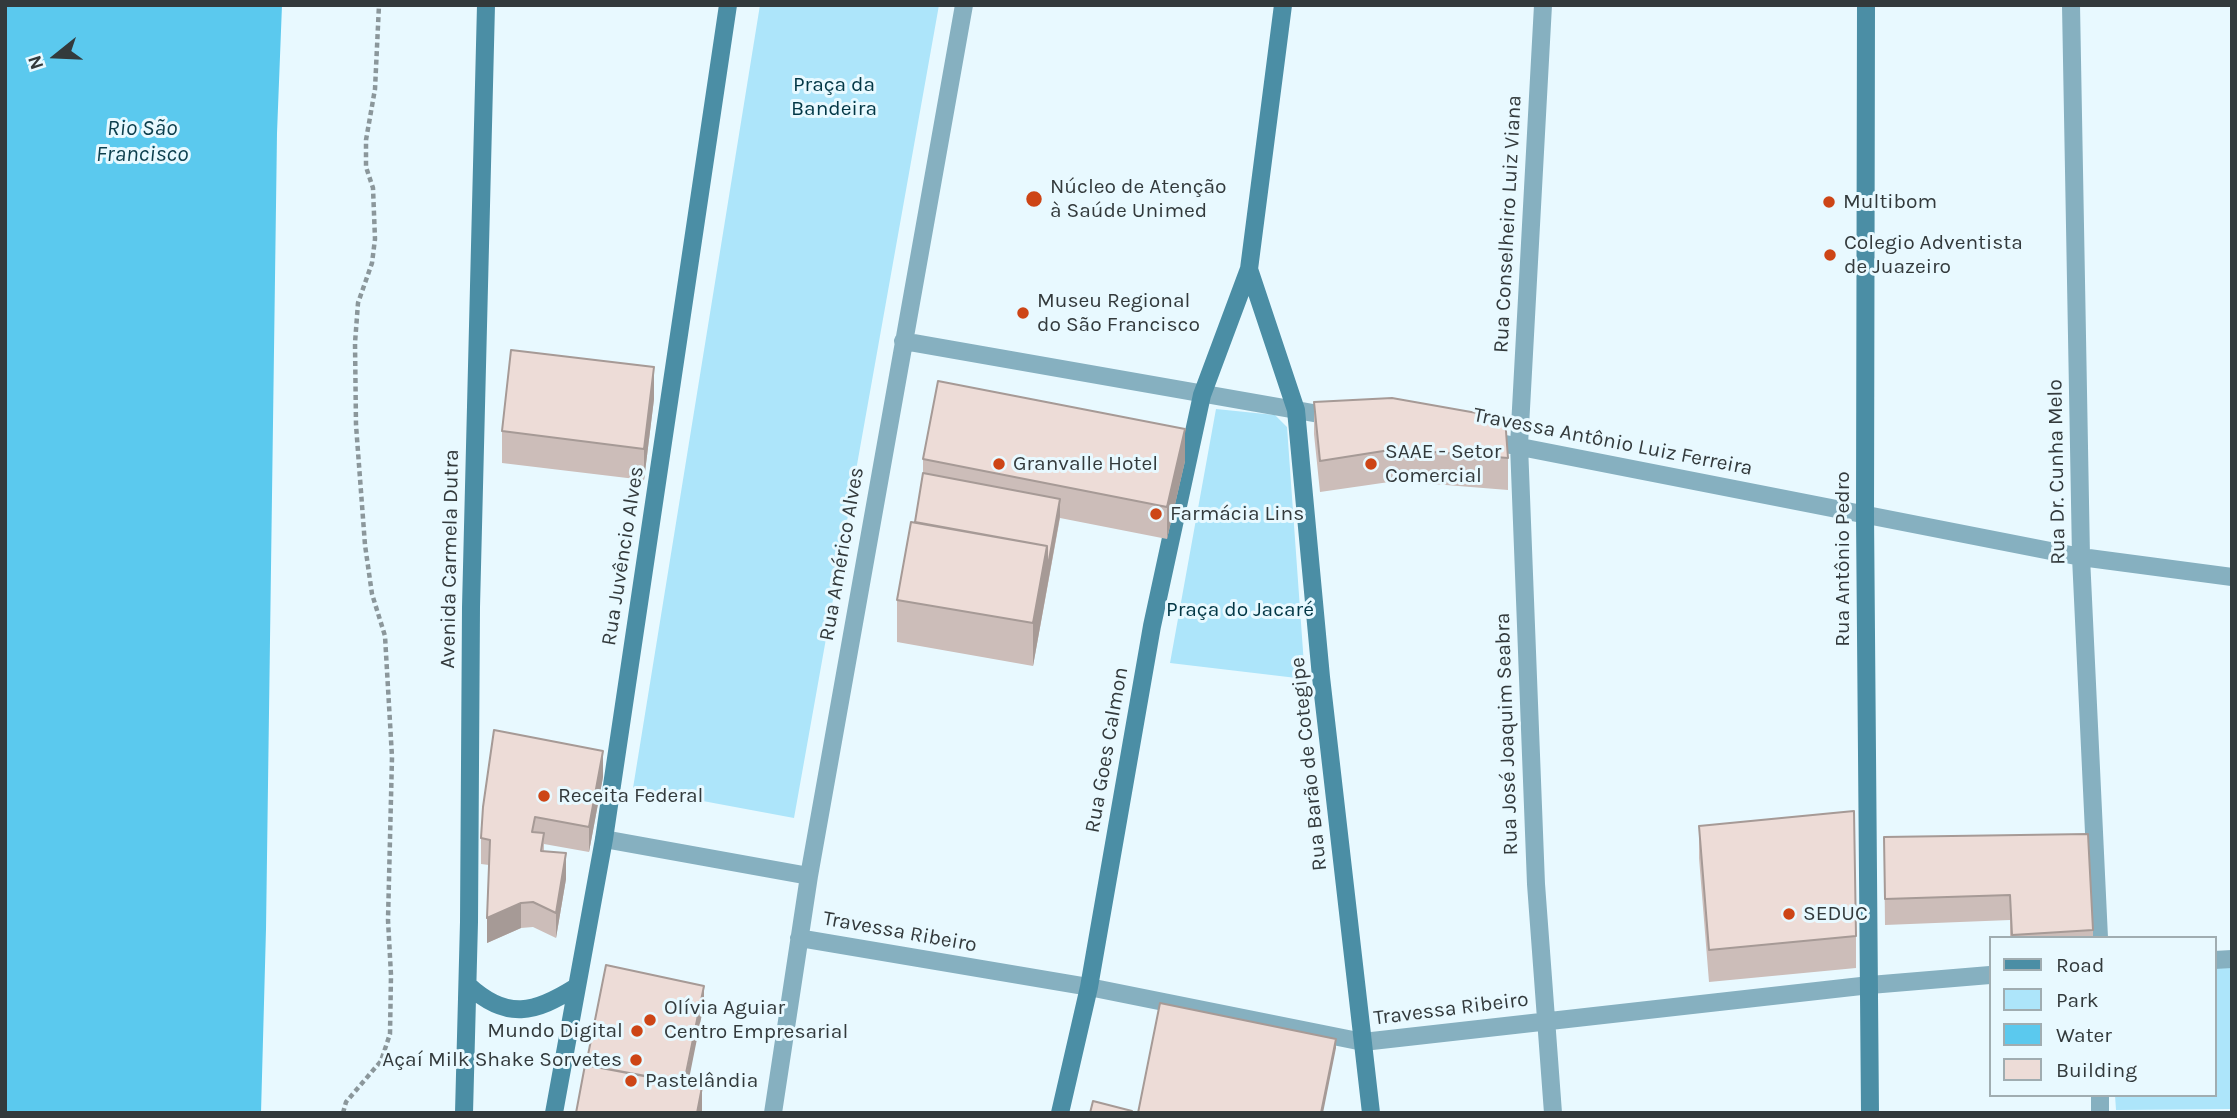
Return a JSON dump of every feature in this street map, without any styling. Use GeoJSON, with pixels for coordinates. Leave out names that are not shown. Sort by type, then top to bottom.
{"type":"FeatureCollection","features":[{"type":"Feature","properties":{"kind":"street","name":"Avenida Carmela Dutra"},"geometry":{"type":"LineString","coordinates":[[464,1113],[468,985],[471,607],[486,5]]}},
{"type":"Feature","properties":{"kind":"street","name":"Rua Juvêncio Alves"},"geometry":{"type":"LineString","coordinates":[[554,1113],[604,839],[728,5]]}},
{"type":"Feature","properties":{"kind":"street","name":"Rua Américo Alves"},"geometry":{"type":"LineString","coordinates":[[773,1113],[809,876],[964,5]]}},
{"type":"Feature","properties":{"kind":"street"},"geometry":{"type":"LineString","coordinates":[[1249,269],[1283,5]]}},
{"type":"Feature","properties":{"kind":"street","name":"Rua Conselheiro Luiz Viana"},"geometry":{"type":"LineString","coordinates":[[1518,445],[1543,5]]}},
{"type":"Feature","properties":{"kind":"street","name":"Rua Antônio Pedro"},"geometry":{"type":"LineString","coordinates":[[1866,5],[1865,515],[1870,1113]]}},
{"type":"Feature","properties":{"kind":"street","name":"Rua Dr. Cunha Melo"},"geometry":{"type":"LineString","coordinates":[[2071,5],[2081,557],[2099,936]]}},
{"type":"Feature","properties":{"kind":"street","name":"Rua Goes Calmon"},"geometry":{"type":"LineString","coordinates":[[1060,1113],[1088,987],[1152,626],[1202,395],[1249,269]]}},
{"type":"Feature","properties":{"kind":"street","name":"Rua Barão de Cotegipe"},"geometry":{"type":"LineString","coordinates":[[1249,269],[1296,410],[1321,677],[1371,1113]]}},
{"type":"Feature","properties":{"kind":"street"},"geometry":{"type":"LineString","coordinates":[[903,341],[1348,419]]}},
{"type":"Feature","properties":{"kind":"street","name":"Travessa Antônio Luiz Ferreira"},"geometry":{"type":"LineString","coordinates":[[1466,437],[1518,445],[2081,557],[2232,577]]}},
{"type":"Feature","properties":{"kind":"street","name":"Rua José Joaquim Seabra"},"geometry":{"type":"LineString","coordinates":[[1518,445],[1536,884],[1553,1113]]}},
{"type":"Feature","properties":{"kind":"street"},"geometry":{"type":"LineString","coordinates":[[604,839],[809,876]]}},
{"type":"Feature","properties":{"kind":"street","name":"Travessa Ribeiro"},"geometry":{"type":"LineString","coordinates":[[799,938],[1088,987],[1363,1042],[1870,985],[1988,975]]}},
{"type":"Feature","properties":{"kind":"street"},"geometry":{"type":"LineString","coordinates":[[468,985],[495,1005],[506,1009],[542,1006],[576,987]]}},
{"type":"Feature","properties":{"kind":"path"},"geometry":{"type":"LineString","coordinates":[[343,1113],[346,1102],[381,1061],[390,1034],[390,733],[385,636],[372,594],[365,545],[356,425],[355,342],[358,303],[372,263],[375,239],[373,188],[366,167],[366,140],[375,89],[379,5]]}},
{"type":"Feature","properties":{"kind":"green space","name":"Praça da Bandeira"},"geometry":{"type":"Polygon","coordinates":[[[760,5],[939,5],[794,818],[633,788],[760,5]]]}},
{"type":"Feature","properties":{"kind":"green space","name":"Praça do Jacaré"},"geometry":{"type":"Polygon","coordinates":[[[1216,409],[1275,415],[1287,427],[1305,679],[1170,663],[1216,409]]]}},
{"type":"Feature","properties":{"kind":"green space"},"geometry":{"type":"Polygon","coordinates":[[[2232,965],[2232,1109],[2116,1110],[2115,1097],[2216,1097],[2216,966],[2232,965]]]}},
{"type":"Feature","properties":{"kind":"water","name":"Rio São Francisco"},"geometry":{"type":"Polygon","coordinates":[[[5,5],[282,5],[277,133],[261,1113],[5,1113],[5,5]]]}},
{"type":"Feature","properties":{"kind":"building"},"geometry":{"type":"Polygon","coordinates":[[[511,350],[654,367],[644,449],[502,431],[511,350]]]}},
{"type":"Feature","properties":{"kind":"building"},"geometry":{"type":"Polygon","coordinates":[[[938,381],[1185,429],[1167,507],[923,459],[938,381]]]}},
{"type":"Feature","properties":{"kind":"building"},"geometry":{"type":"Polygon","coordinates":[[[1392,398],[1505,418],[1508,458],[1396,449],[1320,461],[1314,402],[1392,398]]]}},
{"type":"Feature","properties":{"kind":"building"},"geometry":{"type":"Polygon","coordinates":[[[923,473],[1060,499],[1047,571],[1047,546],[915,522],[923,473]]]}},
{"type":"Feature","properties":{"kind":"building"},"geometry":{"type":"Polygon","coordinates":[[[911,522],[1047,546],[1033,623],[897,600],[911,522]]]}},
{"type":"Feature","properties":{"kind":"building"},"geometry":{"type":"Polygon","coordinates":[[[494,730],[603,751],[589,827],[535,817],[532,832],[544,833],[541,851],[566,853],[556,913],[533,902],[521,903],[487,918],[490,840],[481,838],[494,730]]]}},
{"type":"Feature","properties":{"kind":"building"},"geometry":{"type":"Polygon","coordinates":[[[1854,811],[1856,936],[1709,950],[1699,826],[1854,811]]]}},
{"type":"Feature","properties":{"kind":"building"},"geometry":{"type":"Polygon","coordinates":[[[2088,834],[2093,930],[2012,935],[2010,895],[1885,899],[1884,837],[2088,834]]]}},
{"type":"Feature","properties":{"kind":"building"},"geometry":{"type":"Polygon","coordinates":[[[606,965],[704,986],[684,1083],[586,1065],[606,965]]]}},
{"type":"Feature","properties":{"kind":"building"},"geometry":{"type":"Polygon","coordinates":[[[1160,1003],[1336,1039],[1321,1113],[1138,1113],[1160,1003]]]}},
{"type":"Feature","properties":{"kind":"building"},"geometry":{"type":"Polygon","coordinates":[[[585,1065],[702,1087],[697,1113],[576,1113],[585,1065]]]}},
{"type":"Feature","properties":{"kind":"building"},"geometry":{"type":"Polygon","coordinates":[[[1093,1101],[1132,1111],[1090,1113],[1093,1101]]]}},
{"type":"Feature","properties":{"kind":"place","name":"Núcleo de Atenção à Saúde Unimed"},"geometry":{"type":"Point","coordinates":[1034,199]}},
{"type":"Feature","properties":{"kind":"place","name":"Multibom"},"geometry":{"type":"Point","coordinates":[1829,202]}},
{"type":"Feature","properties":{"kind":"place","name":"Colegio Adventista de Juazeiro"},"geometry":{"type":"Point","coordinates":[1830,255]}},
{"type":"Feature","properties":{"kind":"place","name":"Museu Regional do São Francisco"},"geometry":{"type":"Point","coordinates":[1023,313]}},
{"type":"Feature","properties":{"kind":"place","name":"Granvalle Hotel"},"geometry":{"type":"Point","coordinates":[999,464]}},
{"type":"Feature","properties":{"kind":"place","name":"SAAE - Setor Comercial"},"geometry":{"type":"Point","coordinates":[1371,464]}},
{"type":"Feature","properties":{"kind":"place","name":"Farmácia Lins"},"geometry":{"type":"Point","coordinates":[1156,514]}},
{"type":"Feature","properties":{"kind":"place","name":"Receita Federal"},"geometry":{"type":"Point","coordinates":[544,796]}},
{"type":"Feature","properties":{"kind":"place","name":"SEDUC"},"geometry":{"type":"Point","coordinates":[1789,914]}},
{"type":"Feature","properties":{"kind":"place","name":"Olívia Aguiar Centro Empresarial"},"geometry":{"type":"Point","coordinates":[650,1020]}},
{"type":"Feature","properties":{"kind":"place","name":"Mundo Digital"},"geometry":{"type":"Point","coordinates":[637,1031]}},
{"type":"Feature","properties":{"kind":"place","name":"Açaí Milk Shake Sorvetes"},"geometry":{"type":"Point","coordinates":[636,1060]}},
{"type":"Feature","properties":{"kind":"place","name":"Pastelândia"},"geometry":{"type":"Point","coordinates":[631,1081]}}]}
